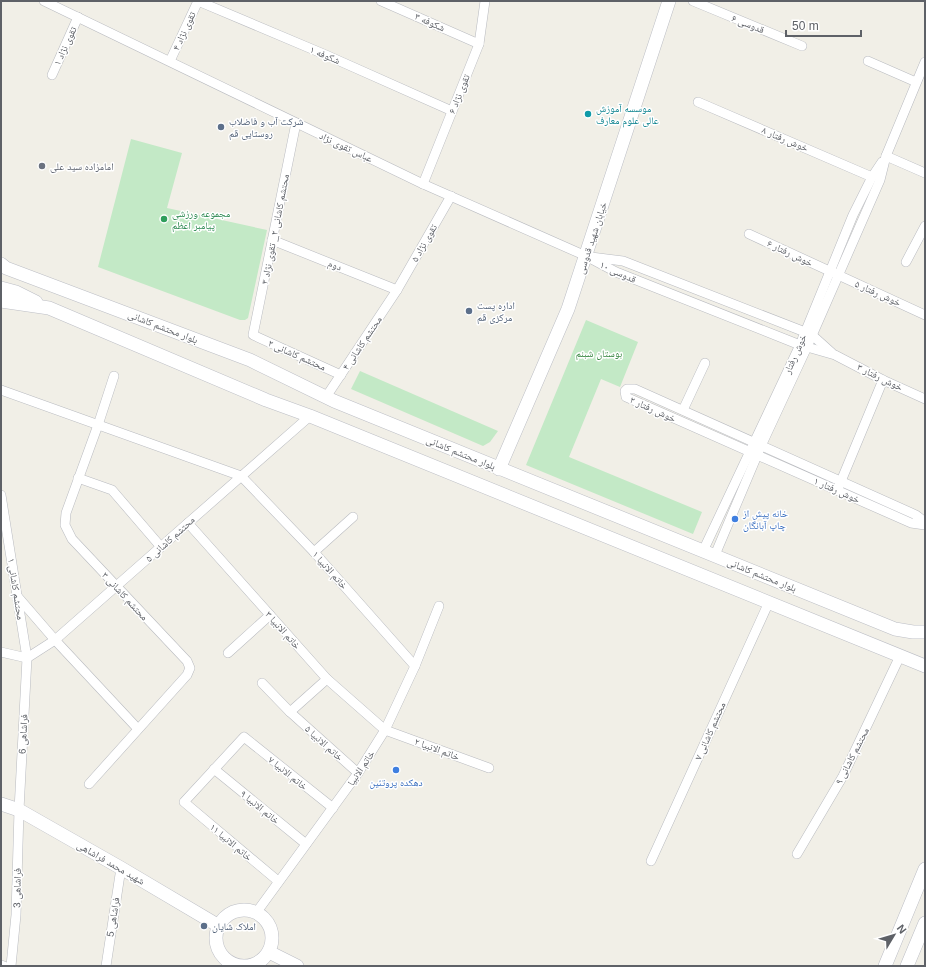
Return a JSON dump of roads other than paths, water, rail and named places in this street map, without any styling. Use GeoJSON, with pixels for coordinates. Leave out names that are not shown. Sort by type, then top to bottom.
{"type":"FeatureCollection","features":[{"type":"Feature","properties":{"kind":"main road","name":"خیابان شهید قدوسی"},"geometry":{"type":"LineString","coordinates":[[499,468],[568,309],[669,1]]}},
{"type":"Feature","properties":{"kind":"main road","name":"بلوار محتشم کاشانی"},"geometry":{"type":"LineString","coordinates":[[1,264],[6,268],[250,360],[326,397],[895,629],[921,633]]}},
{"type":"Feature","properties":{"kind":"main road"},"geometry":{"type":"LineString","coordinates":[[1,288],[16,292],[49,308],[258,396],[925,666]]}},
{"type":"Feature","properties":{"kind":"main road"},"geometry":{"type":"LineString","coordinates":[[1,301],[49,308]]}},
{"type":"Feature","properties":{"kind":"main road","name":"شهید محمد فراشاهی"},"geometry":{"type":"LineString","coordinates":[[1,804],[19,810],[219,926]]}},
{"type":"Feature","properties":{"kind":"main road"},"geometry":{"type":"LineString","coordinates":[[885,966],[925,870]]}},
{"type":"Feature","properties":{"kind":"main road"},"geometry":{"type":"LineString","coordinates":[[246,910],[256,913],[265,920],[271,930],[272,941],[269,952],[262,960],[251,966],[228,964],[217,946],[216,936],[219,926],[225,918],[235,912],[246,910]]}},
{"type":"Feature","properties":{"kind":"main road"},"geometry":{"type":"LineString","coordinates":[[907,966],[925,923]]}},
{"type":"Feature","properties":{"kind":"main road"},"geometry":{"type":"LineString","coordinates":[[269,952],[297,966]]}},
{"type":"Feature","properties":{"kind":"street","name":"عباس تقوی نژاد"},"geometry":{"type":"LineString","coordinates":[[44,1],[423,184],[586,256]]}},
{"type":"Feature","properties":{"kind":"street","name":"تقوی نژاد ۴"},"geometry":{"type":"LineString","coordinates":[[170,61],[198,1]]}},
{"type":"Feature","properties":{"kind":"street","name":"شکوفه ۱"},"geometry":{"type":"LineString","coordinates":[[198,1],[326,55],[452,111]]}},
{"type":"Feature","properties":{"kind":"street","name":"شکوفه ۳"},"geometry":{"type":"LineString","coordinates":[[381,1],[479,44]]}},
{"type":"Feature","properties":{"kind":"street","name":"تقوی نژاد ۶"},"geometry":{"type":"LineString","coordinates":[[423,184],[479,44],[485,1]]}},
{"type":"Feature","properties":{"kind":"street","name":"قدوسی ۶"},"geometry":{"type":"LineString","coordinates":[[693,1],[802,46]]}},
{"type":"Feature","properties":{"kind":"street","name":"تقوی نژاد ۱"},"geometry":{"type":"LineString","coordinates":[[52,75],[78,17]]}},
{"type":"Feature","properties":{"kind":"street"},"geometry":{"type":"LineString","coordinates":[[868,62],[916,82]]}},
{"type":"Feature","properties":{"kind":"street","name":"خوش رفتار"},"geometry":{"type":"LineString","coordinates":[[709,553],[804,346],[834,273],[880,180],[886,156],[924,66]]}},
{"type":"Feature","properties":{"kind":"street","name":"خوش رفتار ۸"},"geometry":{"type":"LineString","coordinates":[[698,102],[872,177]]}},
{"type":"Feature","properties":{"kind":"street","name":"محتشم کاشانی ۲_ تقوی نژاد ۳"},"geometry":{"type":"LineString","coordinates":[[253,335],[296,123]]}},
{"type":"Feature","properties":{"kind":"street"},"geometry":{"type":"LineString","coordinates":[[886,156],[925,173]]}},
{"type":"Feature","properties":{"kind":"street","name":"خوش رفتار"},"geometry":{"type":"LineString","coordinates":[[834,273],[854,215],[872,177],[886,156]]}},
{"type":"Feature","properties":{"kind":"street","name":"تقوی نژاد ۵"},"geometry":{"type":"LineString","coordinates":[[397,290],[451,196]]}},
{"type":"Feature","properties":{"kind":"street"},"geometry":{"type":"LineString","coordinates":[[906,262],[925,226]]}},
{"type":"Feature","properties":{"kind":"street","name":"خوش رفتار ۶"},"geometry":{"type":"LineString","coordinates":[[749,234],[834,273]]}},
{"type":"Feature","properties":{"kind":"street","name":"دوم"},"geometry":{"type":"LineString","coordinates":[[272,240],[397,290]]}},
{"type":"Feature","properties":{"kind":"street","name":"قدوسی ۱۰"},"geometry":{"type":"LineString","coordinates":[[586,256],[623,261],[808,334],[835,355]]}},
{"type":"Feature","properties":{"kind":"street","name":"قدوسی ۱۰"},"geometry":{"type":"LineString","coordinates":[[586,256],[616,272],[804,346],[835,355]]}},
{"type":"Feature","properties":{"kind":"street","name":"خوش رفتار ۵"},"geometry":{"type":"LineString","coordinates":[[834,273],[925,315]]}},
{"type":"Feature","properties":{"kind":"street","name":"محتشم کاشانی ۴"},"geometry":{"type":"LineString","coordinates":[[326,397],[397,290]]}},
{"type":"Feature","properties":{"kind":"street","name":"محتشم کاشانی ۲"},"geometry":{"type":"LineString","coordinates":[[253,335],[341,374]]}},
{"type":"Feature","properties":{"kind":"street","name":"خوش رفتار ۳"},"geometry":{"type":"LineString","coordinates":[[835,355],[883,380],[925,399]]}},
{"type":"Feature","properties":{"kind":"street"},"geometry":{"type":"LineString","coordinates":[[684,410],[705,362]]}},
{"type":"Feature","properties":{"kind":"street","name":"محتشم کاشانی ۳"},"geometry":{"type":"LineString","coordinates":[[89,784],[187,676],[190,668],[187,661],[72,539],[65,525],[66,513],[114,376]]}},
{"type":"Feature","properties":{"kind":"street"},"geometry":{"type":"LineString","coordinates":[[839,486],[883,380]]}},
{"type":"Feature","properties":{"kind":"street","name":"خوش رفتار ۲"},"geometry":{"type":"LineString","coordinates":[[754,453],[626,397],[625,391],[627,388],[635,389],[758,444]]}},
{"type":"Feature","properties":{"kind":"street"},"geometry":{"type":"LineString","coordinates":[[1,390],[241,476]]}},
{"type":"Feature","properties":{"kind":"street","name":"محتشم کاشانی ۵"},"geometry":{"type":"LineString","coordinates":[[27,658],[56,640],[310,416]]}},
{"type":"Feature","properties":{"kind":"street","name":"خوش رفتار ۱"},"geometry":{"type":"LineString","coordinates":[[758,444],[912,523],[925,523]]}},
{"type":"Feature","properties":{"kind":"street","name":"خوش رفتار ۱"},"geometry":{"type":"LineString","coordinates":[[754,453],[839,486]]}},
{"type":"Feature","properties":{"kind":"street","name":"خاتم الانبیا ۱"},"geometry":{"type":"LineString","coordinates":[[241,476],[314,552],[415,666]]}},
{"type":"Feature","properties":{"kind":"street"},"geometry":{"type":"LineString","coordinates":[[78,478],[112,490],[161,547]]}},
{"type":"Feature","properties":{"kind":"street","name":"محتشم کاشانی ۱"},"geometry":{"type":"LineString","coordinates":[[1,495],[27,658]]}},
{"type":"Feature","properties":{"kind":"street"},"geometry":{"type":"LineString","coordinates":[[314,552],[353,517]]}},
{"type":"Feature","properties":{"kind":"street","name":"خاتم الانبیا ۳"},"geometry":{"type":"LineString","coordinates":[[188,522],[327,679],[385,730]]}},
{"type":"Feature","properties":{"kind":"street"},"geometry":{"type":"LineString","coordinates":[[17,596],[138,729]]}},
{"type":"Feature","properties":{"kind":"street","name":"محتشم کاشانی ۷"},"geometry":{"type":"LineString","coordinates":[[651,861],[769,602]]}},
{"type":"Feature","properties":{"kind":"street","name":"خاتم الانبیا"},"geometry":{"type":"LineString","coordinates":[[256,913],[358,773],[385,730],[415,666],[439,606]]}},
{"type":"Feature","properties":{"kind":"street"},"geometry":{"type":"LineString","coordinates":[[228,653],[270,615]]}},
{"type":"Feature","properties":{"kind":"street"},"geometry":{"type":"LineString","coordinates":[[1,652],[27,658]]}},
{"type":"Feature","properties":{"kind":"street","name":"محتشم کاشانی ۹"},"geometry":{"type":"LineString","coordinates":[[797,854],[843,776],[900,656]]}},
{"type":"Feature","properties":{"kind":"street","name":"فراشاهی 6"},"geometry":{"type":"LineString","coordinates":[[19,810],[27,658]]}},
{"type":"Feature","properties":{"kind":"street"},"geometry":{"type":"LineString","coordinates":[[290,712],[327,679]]}},
{"type":"Feature","properties":{"kind":"street","name":"خاتم الانبیا ۵"},"geometry":{"type":"LineString","coordinates":[[262,683],[290,712],[358,773]]}},
{"type":"Feature","properties":{"kind":"street","name":"خاتم الانبیا ۲"},"geometry":{"type":"LineString","coordinates":[[385,730],[489,768]]}},
{"type":"Feature","properties":{"kind":"street","name":"خاتم الانبیا ۷"},"geometry":{"type":"LineString","coordinates":[[214,770],[244,737],[333,808]]}},
{"type":"Feature","properties":{"kind":"street","name":"خاتم الانبیا ۱۱"},"geometry":{"type":"LineString","coordinates":[[214,770],[184,802],[278,881]]}},
{"type":"Feature","properties":{"kind":"street","name":"خاتم الانبیا ۹"},"geometry":{"type":"LineString","coordinates":[[214,770],[306,844]]}},
{"type":"Feature","properties":{"kind":"street","name":"فراشاهی 3"},"geometry":{"type":"LineString","coordinates":[[11,966],[16,916],[19,810]]}},
{"type":"Feature","properties":{"kind":"street","name":"فراشاهی 5"},"geometry":{"type":"LineString","coordinates":[[106,966],[121,868]]}},
{"type":"Feature","properties":{"kind":"place","name":"موسسه آموزش عالی علوم معارف"},"geometry":{"type":"Point","coordinates":[588,114]}},
{"type":"Feature","properties":{"kind":"place","name":"شرکت آب و فاضلاب روستایی قم"},"geometry":{"type":"Point","coordinates":[221,127]}},
{"type":"Feature","properties":{"kind":"place","name":"امامزاده سید علی"},"geometry":{"type":"Point","coordinates":[42,166]}},
{"type":"Feature","properties":{"kind":"place","name":"مجموعه ورزشی پیامبر اعظم"},"geometry":{"type":"Point","coordinates":[164,219]}},
{"type":"Feature","properties":{"kind":"place","name":"اداره پست مرکزی قم"},"geometry":{"type":"Point","coordinates":[469,311]}},
{"type":"Feature","properties":{"kind":"place","name":"خانه پیش از چاپ آبانگان"},"geometry":{"type":"Point","coordinates":[735,519]}},
{"type":"Feature","properties":{"kind":"place","name":"دهکده پروتئین"},"geometry":{"type":"Point","coordinates":[396,770]}},
{"type":"Feature","properties":{"kind":"place","name":"املاک شایان"},"geometry":{"type":"Point","coordinates":[204,926]}},
{"type":"Feature","properties":{"kind":"park label","name":"بوستان شبنم"},"geometry":{"type":"Point","coordinates":[599,353]}}]}
